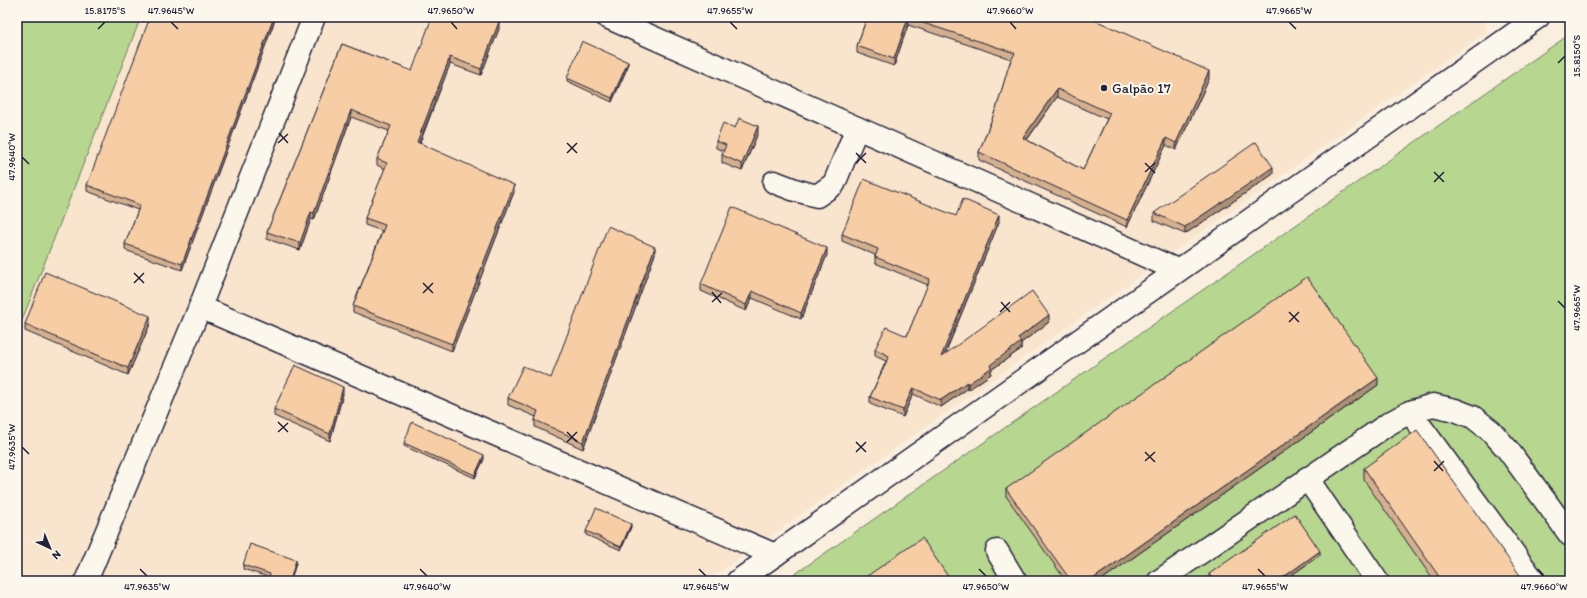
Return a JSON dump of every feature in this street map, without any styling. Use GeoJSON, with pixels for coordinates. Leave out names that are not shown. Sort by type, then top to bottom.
{"type":"FeatureCollection","features":[{"type":"Feature","properties":{"kind":"lane"},"geometry":{"type":"LineString","coordinates":[[86,581],[200,307],[314,17]]}},
{"type":"Feature","properties":{"kind":"lane"},"geometry":{"type":"LineString","coordinates":[[607,17],[1176,270]]}},
{"type":"Feature","properties":{"kind":"lane"},"geometry":{"type":"LineString","coordinates":[[738,581],[1176,270],[1538,17]]}},
{"type":"Feature","properties":{"kind":"lane"},"geometry":{"type":"LineString","coordinates":[[774,182],[817,196],[834,184],[857,128]]}},
{"type":"Feature","properties":{"kind":"lane"},"geometry":{"type":"LineString","coordinates":[[200,307],[775,555]]}},
{"type":"Feature","properties":{"kind":"lane"},"geometry":{"type":"LineString","coordinates":[[1159,581],[1183,574],[1307,478],[1388,424],[1410,412],[1433,405],[1455,410],[1473,417],[1491,431],[1508,450],[1570,535]]}},
{"type":"Feature","properties":{"kind":"lane"},"geometry":{"type":"LineString","coordinates":[[1410,412],[1534,581]]}},
{"type":"Feature","properties":{"kind":"lane"},"geometry":{"type":"LineString","coordinates":[[1307,478],[1377,581]]}},
{"type":"Feature","properties":{"kind":"lane"},"geometry":{"type":"LineString","coordinates":[[997,551],[1015,581]]}},
{"type":"Feature","properties":{"kind":"shaded area"},"geometry":{"type":"Polygon","coordinates":[[[141,17],[1482,17],[1487,31],[707,581],[17,581],[17,333],[141,17]]]}},
{"type":"Feature","properties":{"kind":"green space"},"geometry":{"type":"Polygon","coordinates":[[[17,17],[141,17],[17,333],[17,17]]]}},
{"type":"Feature","properties":{"kind":"green space"},"geometry":{"type":"Polygon","coordinates":[[[1570,34],[1570,581],[785,581],[1570,34]]]}},
{"type":"Feature","properties":{"kind":"building"},"geometry":{"type":"Polygon","coordinates":[[[150,17],[274,17],[182,264],[125,244],[140,205],[87,185],[150,17]]]}},
{"type":"Feature","properties":{"kind":"building"},"geometry":{"type":"Polygon","coordinates":[[[432,17],[486,17],[499,22],[481,69],[450,57],[417,142],[514,185],[452,344],[353,306],[385,225],[365,218],[387,163],[377,159],[391,126],[351,110],[314,213],[311,212],[300,243],[267,232],[342,44],[412,71],[432,17]]]}},
{"type":"Feature","properties":{"kind":"building"},"geometry":{"type":"Polygon","coordinates":[[[867,17],[1088,17],[1209,71],[1176,143],[1166,138],[1127,220],[979,152],[997,106],[1009,65],[1015,53],[908,18],[894,59],[857,46],[867,17]],[[1057,89],[1023,138],[1083,170],[1110,113],[1057,89]]]}},
{"type":"Feature","properties":{"kind":"building"},"geometry":{"type":"Polygon","coordinates":[[[582,41],[628,62],[612,98],[567,78],[582,41]]]}},
{"type":"Feature","properties":{"kind":"building"},"geometry":{"type":"Polygon","coordinates":[[[739,118],[758,126],[742,164],[722,155],[726,145],[716,141],[723,123],[735,128],[739,118]]]}},
{"type":"Feature","properties":{"kind":"building"},"geometry":{"type":"Polygon","coordinates":[[[1256,142],[1273,167],[1253,181],[1185,227],[1154,213],[1256,142]]]}},
{"type":"Feature","properties":{"kind":"building"},"geometry":{"type":"Polygon","coordinates":[[[864,179],[956,216],[963,199],[999,215],[941,357],[1032,291],[1049,315],[1018,338],[1021,342],[990,365],[991,368],[968,384],[967,382],[941,400],[913,388],[903,410],[870,397],[889,356],[875,349],[886,327],[907,336],[930,279],[875,257],[878,249],[842,234],[864,179]]]}},
{"type":"Feature","properties":{"kind":"building"},"geometry":{"type":"Polygon","coordinates":[[[732,207],[827,248],[801,313],[752,291],[746,305],[701,284],[732,207]]]}},
{"type":"Feature","properties":{"kind":"building"},"geometry":{"type":"Polygon","coordinates":[[[608,226],[655,247],[583,442],[535,420],[538,411],[508,398],[523,366],[551,378],[608,226]]]}},
{"type":"Feature","properties":{"kind":"building"},"geometry":{"type":"Polygon","coordinates":[[[45,272],[150,316],[128,368],[25,324],[45,272]]]}},
{"type":"Feature","properties":{"kind":"building"},"geometry":{"type":"Polygon","coordinates":[[[1307,277],[1378,378],[1090,581],[1071,581],[1006,489],[1307,277]]]}},
{"type":"Feature","properties":{"kind":"building"},"geometry":{"type":"Polygon","coordinates":[[[295,365],[343,387],[330,434],[274,409],[295,365]]]}},
{"type":"Feature","properties":{"kind":"building"},"geometry":{"type":"Polygon","coordinates":[[[412,422],[484,455],[475,475],[404,443],[412,422]]]}},
{"type":"Feature","properties":{"kind":"building"},"geometry":{"type":"Polygon","coordinates":[[[1417,430],[1524,581],[1442,581],[1364,468],[1417,430]]]}},
{"type":"Feature","properties":{"kind":"building"},"geometry":{"type":"Polygon","coordinates":[[[596,508],[631,524],[621,547],[586,531],[596,508]]]}},
{"type":"Feature","properties":{"kind":"building"},"geometry":{"type":"Polygon","coordinates":[[[1295,514],[1320,551],[1278,581],[1214,581],[1209,574],[1295,514]]]}},
{"type":"Feature","properties":{"kind":"building"},"geometry":{"type":"Polygon","coordinates":[[[922,538],[951,581],[860,581],[922,538]]]}},
{"type":"Feature","properties":{"kind":"building"},"geometry":{"type":"Polygon","coordinates":[[[250,544],[296,560],[290,581],[266,581],[270,574],[243,565],[250,544]]]}},
{"type":"Feature","properties":{"kind":"place","name":"Galpão 17"},"geometry":{"type":"Point","coordinates":[1104,88]}}]}
